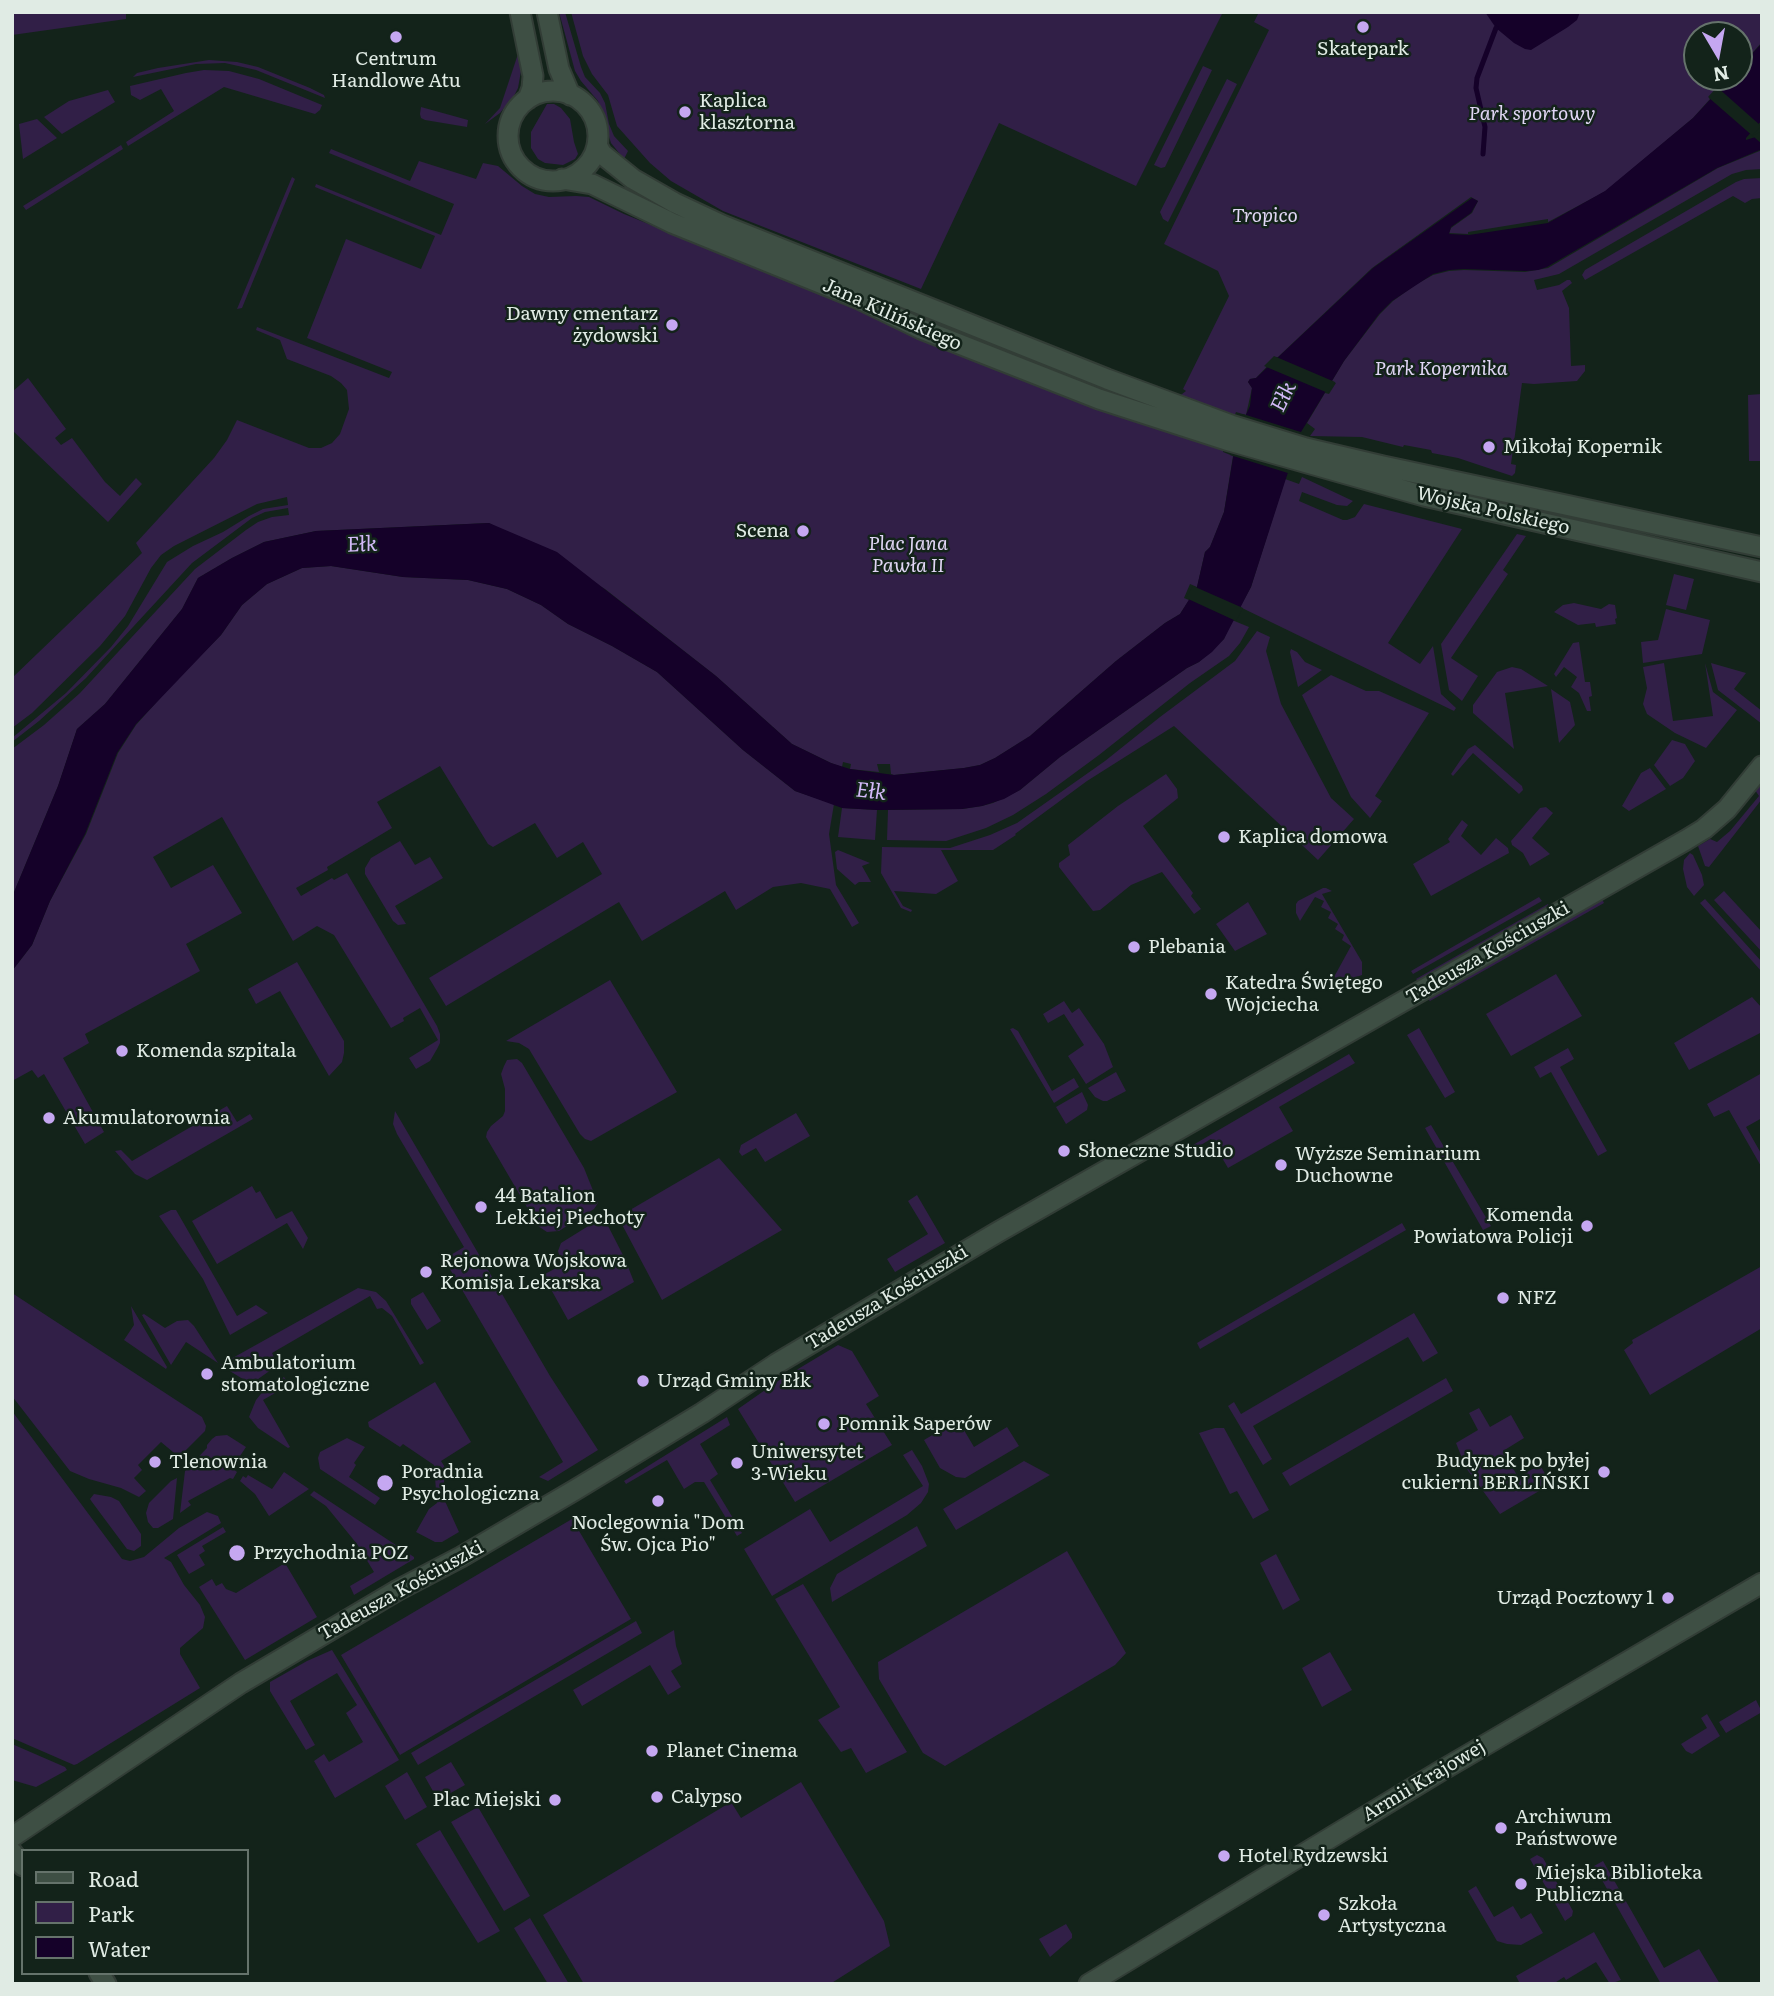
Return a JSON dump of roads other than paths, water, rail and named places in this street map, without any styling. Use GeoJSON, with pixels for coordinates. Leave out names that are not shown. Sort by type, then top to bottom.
{"type":"FeatureCollection","features":[{"type":"Feature","properties":{"kind":"street"},"geometry":{"type":"LineString","coordinates":[[520,12],[533,76],[528,99],[516,111],[509,125],[508,139],[512,154],[521,167],[544,180],[562,179],[581,170],[588,163],[597,145],[597,127],[585,104],[563,92],[548,92],[528,99]]}},
{"type":"Feature","properties":{"kind":"street"},"geometry":{"type":"LineString","coordinates":[[547,12],[559,69],[570,95]]}},
{"type":"Feature","properties":{"kind":"street","name":"Jana Kilińskiego"},"geometry":{"type":"LineString","coordinates":[[597,145],[602,154],[633,179],[722,225],[1107,379],[1229,432]]}},
{"type":"Feature","properties":{"kind":"street","name":"Jana Kilińskiego"},"geometry":{"type":"LineString","coordinates":[[562,179],[592,184],[672,223],[857,298],[921,329],[1099,399],[1229,432]]}},
{"type":"Feature","properties":{"kind":"street","name":"Wojska Polskiego"},"geometry":{"type":"LineString","coordinates":[[1229,432],[1424,496],[1762,572]]}},
{"type":"Feature","properties":{"kind":"street","name":"Wojska Polskiego"},"geometry":{"type":"LineString","coordinates":[[1304,455],[1762,547]]}},
{"type":"Feature","properties":{"kind":"street","name":"Tadeusza Kościuszki"},"geometry":{"type":"LineString","coordinates":[[12,1837],[241,1683],[398,1590],[528,1518],[702,1413],[776,1364],[998,1232],[1704,829],[1727,809],[1762,766]]}},
{"type":"Feature","properties":{"kind":"street","name":"Armii Krajowej"},"geometry":{"type":"LineString","coordinates":[[1089,1984],[1416,1786],[1762,1583]]}},
{"type":"Feature","properties":{"kind":"water"},"geometry":{"type":"Polygon","coordinates":[[[1485,12],[1580,12],[1577,20],[1568,27],[1531,50],[1514,43],[1496,28],[1485,12]]]}},
{"type":"Feature","properties":{"kind":"water","name":"Ełk"},"geometry":{"type":"Polygon","coordinates":[[[1762,43],[1762,120],[1746,140],[1762,135],[1762,149],[1717,168],[1547,267],[1526,271],[1449,270],[1433,274],[1392,301],[1344,361],[1301,432],[1251,587],[1224,639],[1199,662],[1060,757],[1020,790],[1004,799],[962,809],[842,808],[795,791],[743,750],[657,672],[568,624],[541,605],[507,589],[468,580],[403,577],[331,566],[302,568],[267,584],[242,605],[221,635],[136,724],[117,753],[85,834],[50,901],[32,945],[12,971],[12,897],[58,786],[77,729],[105,704],[182,609],[198,578],[264,542],[316,531],[489,523],[557,552],[716,676],[792,744],[831,763],[850,769],[894,775],[964,768],[995,758],[1030,736],[1116,661],[1180,614],[1197,587],[1205,552],[1210,547],[1224,512],[1237,434],[1250,406],[1250,379],[1256,378],[1373,268],[1472,198],[1478,201],[1471,213],[1451,227],[1449,234],[1469,235],[1548,223],[1605,191],[1693,118],[1718,91],[1753,91],[1753,53],[1762,43]]]}},
{"type":"Feature","properties":{"kind":"waterway"},"geometry":{"type":"LineString","coordinates":[[1483,154],[1485,127],[1476,88],[1477,78],[1496,28]]}},
{"type":"Feature","properties":{"kind":"place","name":"Skatepark"},"geometry":{"type":"Point","coordinates":[1363,27]}},
{"type":"Feature","properties":{"kind":"place","name":"Centrum Handlowe Atu"},"geometry":{"type":"Point","coordinates":[396,37]}},
{"type":"Feature","properties":{"kind":"place","name":"Kaplica klasztorna"},"geometry":{"type":"Point","coordinates":[685,112]}},
{"type":"Feature","properties":{"kind":"place","name":"Dawny cmentarz żydowski"},"geometry":{"type":"Point","coordinates":[672,325]}},
{"type":"Feature","properties":{"kind":"place","name":"Mikołaj Kopernik"},"geometry":{"type":"Point","coordinates":[1489,447]}},
{"type":"Feature","properties":{"kind":"place","name":"Scena"},"geometry":{"type":"Point","coordinates":[803,531]}},
{"type":"Feature","properties":{"kind":"place","name":"Kaplica domowa"},"geometry":{"type":"Point","coordinates":[1224,837]}},
{"type":"Feature","properties":{"kind":"place","name":"Plebania"},"geometry":{"type":"Point","coordinates":[1134,947]}},
{"type":"Feature","properties":{"kind":"place","name":"Katedra Świętego Wojciecha"},"geometry":{"type":"Point","coordinates":[1211,994]}},
{"type":"Feature","properties":{"kind":"place","name":"Komenda szpitala"},"geometry":{"type":"Point","coordinates":[122,1051]}},
{"type":"Feature","properties":{"kind":"place","name":"Akumulatorownia"},"geometry":{"type":"Point","coordinates":[49,1118]}},
{"type":"Feature","properties":{"kind":"place","name":"Słoneczne Studio"},"geometry":{"type":"Point","coordinates":[1064,1151]}},
{"type":"Feature","properties":{"kind":"place","name":"Wyższe Seminarium Duchowne"},"geometry":{"type":"Point","coordinates":[1281,1165]}},
{"type":"Feature","properties":{"kind":"place","name":"44 Batalion Lekkiej Piechoty"},"geometry":{"type":"Point","coordinates":[481,1207]}},
{"type":"Feature","properties":{"kind":"place","name":"Komenda Powiatowa Policji"},"geometry":{"type":"Point","coordinates":[1587,1226]}},
{"type":"Feature","properties":{"kind":"place","name":"Rejonowa Wojskowa Komisja Lekarska"},"geometry":{"type":"Point","coordinates":[426,1272]}},
{"type":"Feature","properties":{"kind":"place","name":"NFZ"},"geometry":{"type":"Point","coordinates":[1503,1298]}},
{"type":"Feature","properties":{"kind":"place","name":"Ambulatorium stomatologiczne"},"geometry":{"type":"Point","coordinates":[207,1374]}},
{"type":"Feature","properties":{"kind":"place","name":"Urząd Gminy Ełk"},"geometry":{"type":"Point","coordinates":[643,1381]}},
{"type":"Feature","properties":{"kind":"place","name":"Pomnik Saperów"},"geometry":{"type":"Point","coordinates":[824,1424]}},
{"type":"Feature","properties":{"kind":"place","name":"Tlenownia"},"geometry":{"type":"Point","coordinates":[155,1462]}},
{"type":"Feature","properties":{"kind":"place","name":"Uniwersytet 3-Wieku"},"geometry":{"type":"Point","coordinates":[737,1463]}},
{"type":"Feature","properties":{"kind":"place","name":"Budynek po byłej cukierni BERLIŃSKI"},"geometry":{"type":"Point","coordinates":[1604,1472]}},
{"type":"Feature","properties":{"kind":"place","name":"Poradnia Psychologiczna"},"geometry":{"type":"Point","coordinates":[385,1483]}},
{"type":"Feature","properties":{"kind":"place","name":"Noclegownia \"Dom Św. Ojca Pio\""},"geometry":{"type":"Point","coordinates":[658,1501]}},
{"type":"Feature","properties":{"kind":"place","name":"Przychodnia POZ"},"geometry":{"type":"Point","coordinates":[237,1553]}},
{"type":"Feature","properties":{"kind":"place","name":"Urząd Pocztowy 1"},"geometry":{"type":"Point","coordinates":[1668,1598]}},
{"type":"Feature","properties":{"kind":"place","name":"Planet Cinema"},"geometry":{"type":"Point","coordinates":[652,1751]}},
{"type":"Feature","properties":{"kind":"place","name":"Calypso"},"geometry":{"type":"Point","coordinates":[657,1797]}},
{"type":"Feature","properties":{"kind":"place","name":"Plac Miejski"},"geometry":{"type":"Point","coordinates":[555,1800]}},
{"type":"Feature","properties":{"kind":"place","name":"Archiwum Państwowe"},"geometry":{"type":"Point","coordinates":[1501,1828]}},
{"type":"Feature","properties":{"kind":"place","name":"Hotel Rydzewski"},"geometry":{"type":"Point","coordinates":[1224,1856]}},
{"type":"Feature","properties":{"kind":"place","name":"Miejska Biblioteka Publiczna"},"geometry":{"type":"Point","coordinates":[1521,1884]}},
{"type":"Feature","properties":{"kind":"place","name":"Szkoła Artystyczna"},"geometry":{"type":"Point","coordinates":[1324,1915]}},
{"type":"Feature","properties":{"kind":"park label","name":"Park sportowy"},"geometry":{"type":"Point","coordinates":[1532,114]}},
{"type":"Feature","properties":{"kind":"park label","name":"Tropico"},"geometry":{"type":"Point","coordinates":[1265,216]}},
{"type":"Feature","properties":{"kind":"park label","name":"Park Kopernika"},"geometry":{"type":"Point","coordinates":[1441,369]}},
{"type":"Feature","properties":{"kind":"park label","name":"Plac Jana Pawła II"},"geometry":{"type":"Point","coordinates":[908,555]}}]}
